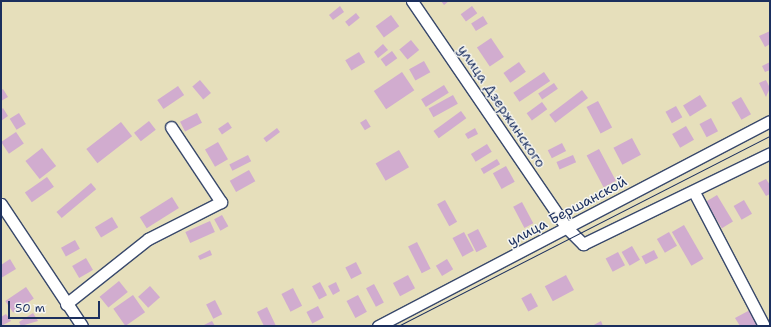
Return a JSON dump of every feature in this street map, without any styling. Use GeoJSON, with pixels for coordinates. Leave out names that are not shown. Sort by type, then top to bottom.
{"type":"FeatureCollection","features":[{"type":"Feature","properties":{"kind":"street","name":"улица Дзержинского"},"geometry":{"type":"LineString","coordinates":[[412,1],[567,228],[583,244],[694,192]]}},
{"type":"Feature","properties":{"kind":"street","name":"улица Бершанской"},"geometry":{"type":"LineString","coordinates":[[378,326],[770,121]]}},
{"type":"Feature","properties":{"kind":"street"},"geometry":{"type":"LineString","coordinates":[[66,304],[148,239],[221,202],[171,127]]}},
{"type":"Feature","properties":{"kind":"street"},"geometry":{"type":"LineString","coordinates":[[764,326],[694,192],[770,153]]}},
{"type":"Feature","properties":{"kind":"street"},"geometry":{"type":"LineString","coordinates":[[1,204],[82,326]]}},
{"type":"Feature","properties":{"kind":"building"},"geometry":{"type":"Polygon","coordinates":[[[441,1],[449,1],[444,5],[441,1]]]}},
{"type":"Feature","properties":{"kind":"building"},"geometry":{"type":"Polygon","coordinates":[[[340,6],[344,12],[333,20],[329,15],[340,6]]]}},
{"type":"Feature","properties":{"kind":"building"},"geometry":{"type":"Polygon","coordinates":[[[472,6],[477,13],[466,22],[461,14],[472,6]]]}},
{"type":"Feature","properties":{"kind":"building"},"geometry":{"type":"Polygon","coordinates":[[[356,13],[360,18],[349,26],[345,22],[356,13]]]}},
{"type":"Feature","properties":{"kind":"building"},"geometry":{"type":"Polygon","coordinates":[[[391,15],[399,26],[384,37],[376,26],[391,15]]]}},
{"type":"Feature","properties":{"kind":"building"},"geometry":{"type":"Polygon","coordinates":[[[483,16],[488,24],[476,31],[471,23],[483,16]]]}},
{"type":"Feature","properties":{"kind":"building"},"geometry":{"type":"Polygon","coordinates":[[[770,31],[770,44],[765,47],[759,36],[770,31]]]}},
{"type":"Feature","properties":{"kind":"building"},"geometry":{"type":"Polygon","coordinates":[[[491,38],[504,57],[490,67],[477,48],[491,38]]]}},
{"type":"Feature","properties":{"kind":"building"},"geometry":{"type":"Polygon","coordinates":[[[411,40],[419,50],[408,60],[399,49],[411,40]]]}},
{"type":"Feature","properties":{"kind":"building"},"geometry":{"type":"Polygon","coordinates":[[[383,44],[388,50],[378,58],[374,52],[383,44]]]}},
{"type":"Feature","properties":{"kind":"building"},"geometry":{"type":"Polygon","coordinates":[[[392,51],[397,58],[386,67],[381,59],[392,51]]]}},
{"type":"Feature","properties":{"kind":"building"},"geometry":{"type":"Polygon","coordinates":[[[359,52],[365,62],[351,71],[345,60],[359,52]]]}},
{"type":"Feature","properties":{"kind":"building"},"geometry":{"type":"Polygon","coordinates":[[[424,61],[430,72],[415,81],[409,69],[424,61]]]}},
{"type":"Feature","properties":{"kind":"building"},"geometry":{"type":"Polygon","coordinates":[[[519,62],[526,72],[510,83],[503,73],[519,62]]]}},
{"type":"Feature","properties":{"kind":"building"},"geometry":{"type":"Polygon","coordinates":[[[770,62],[770,70],[765,72],[762,66],[770,62]]]}},
{"type":"Feature","properties":{"kind":"building"},"geometry":{"type":"Polygon","coordinates":[[[402,72],[414,90],[386,109],[374,91],[402,72]]]}},
{"type":"Feature","properties":{"kind":"building"},"geometry":{"type":"Polygon","coordinates":[[[544,72],[550,81],[519,102],[513,93],[544,72]]]}},
{"type":"Feature","properties":{"kind":"building"},"geometry":{"type":"Polygon","coordinates":[[[200,80],[211,93],[203,99],[192,86],[200,80]]]}},
{"type":"Feature","properties":{"kind":"building"},"geometry":{"type":"Polygon","coordinates":[[[766,80],[770,88],[766,97],[759,83],[766,80]]]}},
{"type":"Feature","properties":{"kind":"building"},"geometry":{"type":"Polygon","coordinates":[[[554,83],[558,89],[542,99],[538,94],[554,83]]]}},
{"type":"Feature","properties":{"kind":"building"},"geometry":{"type":"Polygon","coordinates":[[[444,85],[449,93],[426,107],[421,99],[444,85]]]}},
{"type":"Feature","properties":{"kind":"building"},"geometry":{"type":"Polygon","coordinates":[[[178,86],[184,95],[163,109],[157,100],[178,86]]]}},
{"type":"Feature","properties":{"kind":"building"},"geometry":{"type":"Polygon","coordinates":[[[3,89],[8,97],[1,101],[1,90],[3,89]]]}},
{"type":"Feature","properties":{"kind":"building"},"geometry":{"type":"Polygon","coordinates":[[[582,90],[588,98],[555,123],[549,115],[582,90]]]}},
{"type":"Feature","properties":{"kind":"building"},"geometry":{"type":"Polygon","coordinates":[[[453,95],[458,104],[433,117],[429,109],[453,95]]]}},
{"type":"Feature","properties":{"kind":"building"},"geometry":{"type":"Polygon","coordinates":[[[700,95],[707,106],[690,117],[683,106],[700,95]]]}},
{"type":"Feature","properties":{"kind":"building"},"geometry":{"type":"Polygon","coordinates":[[[741,97],[751,114],[741,120],[731,102],[741,97]]]}},
{"type":"Feature","properties":{"kind":"building"},"geometry":{"type":"Polygon","coordinates":[[[598,101],[612,127],[601,134],[587,107],[598,101]]]}},
{"type":"Feature","properties":{"kind":"building"},"geometry":{"type":"Polygon","coordinates":[[[542,102],[547,109],[532,120],[527,113],[542,102]]]}},
{"type":"Feature","properties":{"kind":"building"},"geometry":{"type":"Polygon","coordinates":[[[676,106],[682,117],[672,123],[666,112],[676,106]]]}},
{"type":"Feature","properties":{"kind":"building"},"geometry":{"type":"Polygon","coordinates":[[[3,108],[8,116],[1,121],[1,110],[3,108]]]}},
{"type":"Feature","properties":{"kind":"building"},"geometry":{"type":"Polygon","coordinates":[[[461,111],[466,118],[439,138],[433,131],[461,111]]]}},
{"type":"Feature","properties":{"kind":"building"},"geometry":{"type":"Polygon","coordinates":[[[19,113],[26,124],[17,130],[10,119],[19,113]]]}},
{"type":"Feature","properties":{"kind":"building"},"geometry":{"type":"Polygon","coordinates":[[[197,113],[202,123],[185,131],[180,122],[197,113]]]}},
{"type":"Feature","properties":{"kind":"building"},"geometry":{"type":"Polygon","coordinates":[[[711,118],[718,131],[707,137],[700,124],[711,118]]]}},
{"type":"Feature","properties":{"kind":"building"},"geometry":{"type":"Polygon","coordinates":[[[366,119],[371,127],[365,130],[360,123],[366,119]]]}},
{"type":"Feature","properties":{"kind":"building"},"geometry":{"type":"Polygon","coordinates":[[[149,121],[156,130],[141,141],[134,133],[149,121]]]}},
{"type":"Feature","properties":{"kind":"building"},"geometry":{"type":"Polygon","coordinates":[[[121,122],[132,136],[97,163],[86,149],[121,122]]]}},
{"type":"Feature","properties":{"kind":"building"},"geometry":{"type":"Polygon","coordinates":[[[228,122],[232,128],[222,135],[218,129],[228,122]]]}},
{"type":"Feature","properties":{"kind":"building"},"geometry":{"type":"Polygon","coordinates":[[[686,126],[694,140],[680,148],[672,134],[686,126]]]}},
{"type":"Feature","properties":{"kind":"building"},"geometry":{"type":"Polygon","coordinates":[[[277,128],[280,132],[266,142],[263,138],[277,128]]]}},
{"type":"Feature","properties":{"kind":"building"},"geometry":{"type":"Polygon","coordinates":[[[475,128],[478,134],[468,139],[465,134],[475,128]]]}},
{"type":"Feature","properties":{"kind":"building"},"geometry":{"type":"Polygon","coordinates":[[[16,132],[24,144],[9,154],[1,142],[16,132]]]}},
{"type":"Feature","properties":{"kind":"building"},"geometry":{"type":"Polygon","coordinates":[[[632,138],[641,155],[622,165],[613,148],[632,138]]]}},
{"type":"Feature","properties":{"kind":"building"},"geometry":{"type":"Polygon","coordinates":[[[218,142],[228,159],[215,167],[205,150],[218,142]]]}},
{"type":"Feature","properties":{"kind":"building"},"geometry":{"type":"Polygon","coordinates":[[[562,143],[566,151],[552,158],[548,150],[562,143]]]}},
{"type":"Feature","properties":{"kind":"building"},"geometry":{"type":"Polygon","coordinates":[[[487,144],[492,152],[476,162],[471,154],[487,144]]]}},
{"type":"Feature","properties":{"kind":"building"},"geometry":{"type":"Polygon","coordinates":[[[42,148],[56,166],[40,179],[25,161],[42,148]]]}},
{"type":"Feature","properties":{"kind":"building"},"geometry":{"type":"Polygon","coordinates":[[[599,149],[616,181],[604,187],[587,156],[599,149]]]}},
{"type":"Feature","properties":{"kind":"building"},"geometry":{"type":"Polygon","coordinates":[[[399,150],[409,167],[386,181],[376,164],[399,150]]]}},
{"type":"Feature","properties":{"kind":"building"},"geometry":{"type":"Polygon","coordinates":[[[248,155],[251,161],[232,171],[229,165],[248,155]]]}},
{"type":"Feature","properties":{"kind":"building"},"geometry":{"type":"Polygon","coordinates":[[[573,155],[576,162],[560,169],[556,162],[573,155]]]}},
{"type":"Feature","properties":{"kind":"building"},"geometry":{"type":"Polygon","coordinates":[[[497,159],[500,164],[484,174],[481,169],[497,159]]]}},
{"type":"Feature","properties":{"kind":"building"},"geometry":{"type":"Polygon","coordinates":[[[506,166],[515,182],[502,189],[493,173],[506,166]]]}},
{"type":"Feature","properties":{"kind":"building"},"geometry":{"type":"Polygon","coordinates":[[[249,170],[255,181],[236,192],[230,181],[249,170]]]}},
{"type":"Feature","properties":{"kind":"building"},"geometry":{"type":"Polygon","coordinates":[[[47,177],[54,187],[32,202],[25,192],[47,177]]]}},
{"type":"Feature","properties":{"kind":"building"},"geometry":{"type":"Polygon","coordinates":[[[766,179],[770,185],[770,194],[766,196],[758,183],[766,179]]]}},
{"type":"Feature","properties":{"kind":"building"},"geometry":{"type":"Polygon","coordinates":[[[91,183],[96,189],[62,218],[57,212],[91,183]]]}},
{"type":"Feature","properties":{"kind":"building"},"geometry":{"type":"Polygon","coordinates":[[[717,195],[733,222],[722,228],[706,202],[717,195]]]}},
{"type":"Feature","properties":{"kind":"building"},"geometry":{"type":"Polygon","coordinates":[[[172,197],[179,208],[147,228],[140,217],[172,197]]]}},
{"type":"Feature","properties":{"kind":"building"},"geometry":{"type":"Polygon","coordinates":[[[445,200],[457,222],[449,226],[437,204],[445,200]]]}},
{"type":"Feature","properties":{"kind":"building"},"geometry":{"type":"Polygon","coordinates":[[[744,200],[752,214],[742,220],[734,206],[744,200]]]}},
{"type":"Feature","properties":{"kind":"building"},"geometry":{"type":"Polygon","coordinates":[[[522,202],[533,223],[524,228],[513,207],[522,202]]]}},
{"type":"Feature","properties":{"kind":"building"},"geometry":{"type":"Polygon","coordinates":[[[222,215],[228,226],[220,231],[214,219],[222,215]]]}},
{"type":"Feature","properties":{"kind":"building"},"geometry":{"type":"Polygon","coordinates":[[[112,217],[118,227],[101,238],[95,227],[112,217]]]}},
{"type":"Feature","properties":{"kind":"building"},"geometry":{"type":"Polygon","coordinates":[[[210,221],[215,232],[190,243],[185,232],[210,221]]]}},
{"type":"Feature","properties":{"kind":"building"},"geometry":{"type":"Polygon","coordinates":[[[684,225],[704,259],[691,266],[672,232],[684,225]]]}},
{"type":"Feature","properties":{"kind":"building"},"geometry":{"type":"Polygon","coordinates":[[[478,229],[487,247],[476,252],[467,234],[478,229]]]}},
{"type":"Feature","properties":{"kind":"building"},"geometry":{"type":"Polygon","coordinates":[[[464,232],[474,251],[462,257],[453,238],[464,232]]]}},
{"type":"Feature","properties":{"kind":"building"},"geometry":{"type":"Polygon","coordinates":[[[669,232],[677,246],[665,253],[657,239],[669,232]]]}},
{"type":"Feature","properties":{"kind":"building"},"geometry":{"type":"Polygon","coordinates":[[[75,240],[80,249],[66,257],[61,248],[75,240]]]}},
{"type":"Feature","properties":{"kind":"building"},"geometry":{"type":"Polygon","coordinates":[[[417,242],[431,269],[422,273],[408,247],[417,242]]]}},
{"type":"Feature","properties":{"kind":"building"},"geometry":{"type":"Polygon","coordinates":[[[632,246],[640,260],[630,266],[622,252],[632,246]]]}},
{"type":"Feature","properties":{"kind":"building"},"geometry":{"type":"Polygon","coordinates":[[[210,250],[212,255],[200,260],[198,256],[210,250]]]}},
{"type":"Feature","properties":{"kind":"building"},"geometry":{"type":"Polygon","coordinates":[[[654,250],[658,258],[646,264],[642,256],[654,250]]]}},
{"type":"Feature","properties":{"kind":"building"},"geometry":{"type":"Polygon","coordinates":[[[618,252],[625,265],[613,272],[606,259],[618,252]]]}},
{"type":"Feature","properties":{"kind":"building"},"geometry":{"type":"Polygon","coordinates":[[[86,258],[93,270],[79,278],[72,266],[86,258]]]}},
{"type":"Feature","properties":{"kind":"building"},"geometry":{"type":"Polygon","coordinates":[[[10,259],[16,269],[1,278],[1,265],[10,259]]]}},
{"type":"Feature","properties":{"kind":"building"},"geometry":{"type":"Polygon","coordinates":[[[447,259],[453,269],[442,276],[436,266],[447,259]]]}},
{"type":"Feature","properties":{"kind":"building"},"geometry":{"type":"Polygon","coordinates":[[[356,262],[362,274],[351,279],[345,267],[356,262]]]}},
{"type":"Feature","properties":{"kind":"building"},"geometry":{"type":"Polygon","coordinates":[[[408,275],[415,288],[400,296],[393,283],[408,275]]]}},
{"type":"Feature","properties":{"kind":"building"},"geometry":{"type":"Polygon","coordinates":[[[566,275],[574,290],[553,301],[545,286],[566,275]]]}},
{"type":"Feature","properties":{"kind":"building"},"geometry":{"type":"Polygon","coordinates":[[[119,281],[128,292],[108,308],[100,297],[119,281]]]}},
{"type":"Feature","properties":{"kind":"building"},"geometry":{"type":"Polygon","coordinates":[[[320,282],[327,295],[319,299],[312,286],[320,282]]]}},
{"type":"Feature","properties":{"kind":"building"},"geometry":{"type":"Polygon","coordinates":[[[336,282],[340,291],[333,295],[328,286],[336,282]]]}},
{"type":"Feature","properties":{"kind":"building"},"geometry":{"type":"Polygon","coordinates":[[[374,284],[384,303],[376,307],[366,288],[374,284]]]}},
{"type":"Feature","properties":{"kind":"building"},"geometry":{"type":"Polygon","coordinates":[[[150,286],[160,297],[148,308],[138,297],[150,286]]]}},
{"type":"Feature","properties":{"kind":"building"},"geometry":{"type":"Polygon","coordinates":[[[26,287],[34,299],[13,313],[5,301],[26,287]]]}},
{"type":"Feature","properties":{"kind":"building"},"geometry":{"type":"Polygon","coordinates":[[[293,288],[302,306],[290,312],[281,294],[293,288]]]}},
{"type":"Feature","properties":{"kind":"building"},"geometry":{"type":"Polygon","coordinates":[[[531,293],[538,306],[528,311],[521,298],[531,293]]]}},
{"type":"Feature","properties":{"kind":"building"},"geometry":{"type":"Polygon","coordinates":[[[133,295],[145,312],[125,326],[113,309],[133,295]]]}},
{"type":"Feature","properties":{"kind":"building"},"geometry":{"type":"Polygon","coordinates":[[[358,295],[367,312],[355,318],[347,301],[358,295]]]}},
{"type":"Feature","properties":{"kind":"building"},"geometry":{"type":"Polygon","coordinates":[[[215,300],[222,314],[213,319],[206,305],[215,300]]]}},
{"type":"Feature","properties":{"kind":"building"},"geometry":{"type":"Polygon","coordinates":[[[318,306],[324,318],[312,323],[306,312],[318,306]]]}},
{"type":"Feature","properties":{"kind":"building"},"geometry":{"type":"Polygon","coordinates":[[[267,307],[276,326],[264,326],[257,312],[267,307]]]}},
{"type":"Feature","properties":{"kind":"building"},"geometry":{"type":"Polygon","coordinates":[[[750,310],[760,326],[740,326],[735,318],[750,310]]]}},
{"type":"Feature","properties":{"kind":"building"},"geometry":{"type":"Polygon","coordinates":[[[33,313],[38,321],[21,326],[19,322],[33,313]]]}},
{"type":"Feature","properties":{"kind":"building"},"geometry":{"type":"Polygon","coordinates":[[[6,314],[11,321],[1,326],[1,317],[6,314]]]}},
{"type":"Feature","properties":{"kind":"building"},"geometry":{"type":"Polygon","coordinates":[[[212,321],[215,326],[202,326],[212,321]]]}},
{"type":"Feature","properties":{"kind":"building"},"geometry":{"type":"Polygon","coordinates":[[[601,321],[603,326],[592,326],[601,321]]]}},
{"type":"Feature","properties":{"kind":"tram line"},"geometry":{"type":"LineString","coordinates":[[398,326],[770,136]]}}]}
